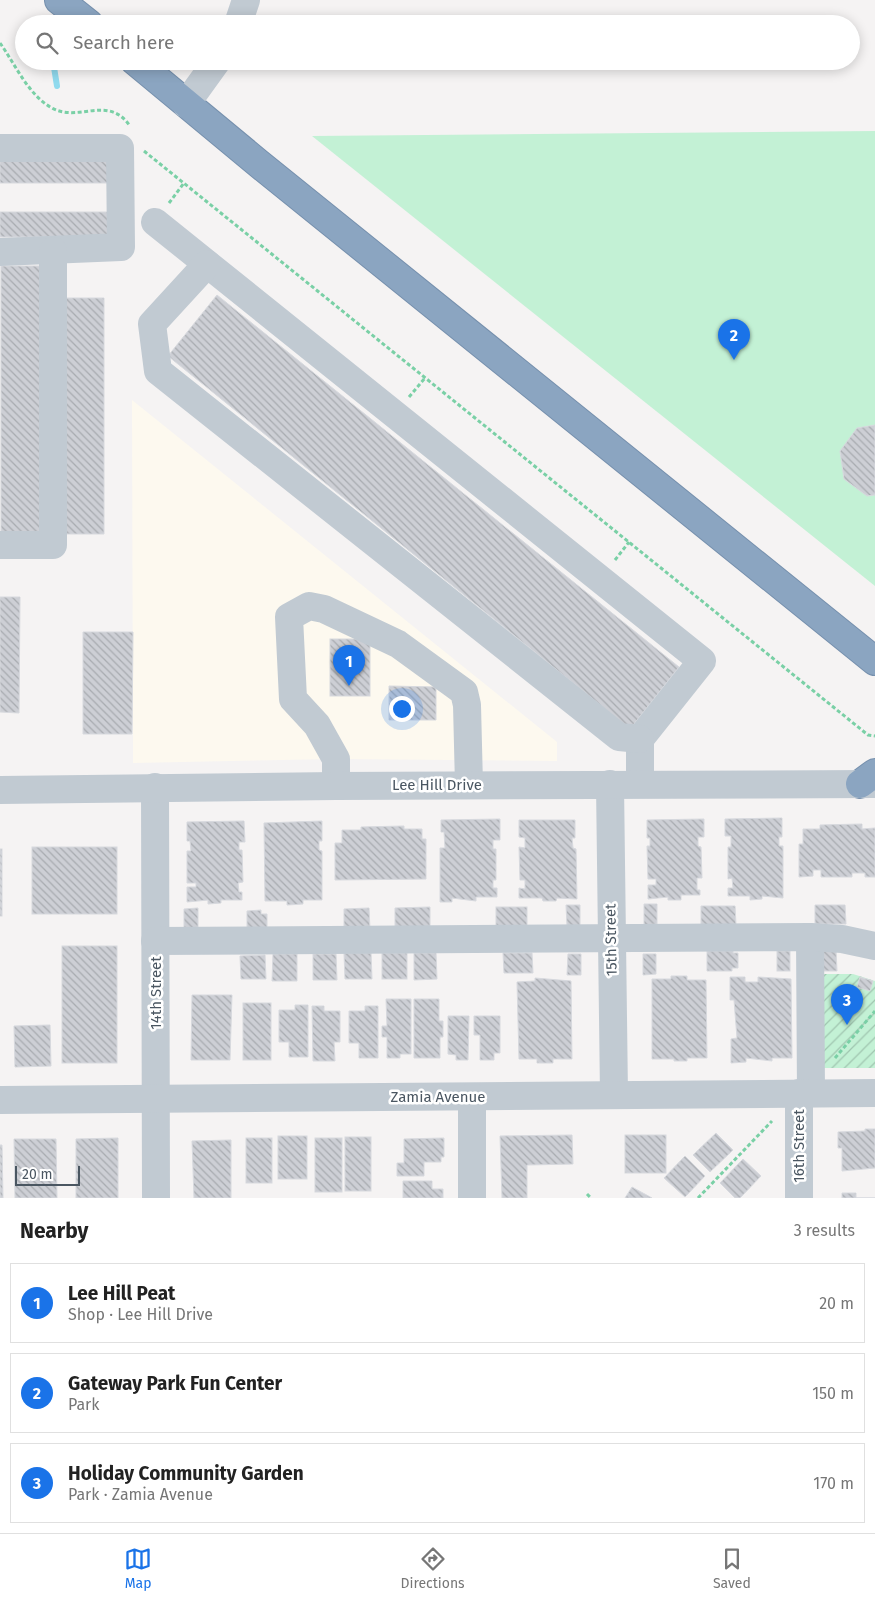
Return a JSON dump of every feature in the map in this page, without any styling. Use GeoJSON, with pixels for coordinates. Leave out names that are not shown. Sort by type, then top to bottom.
{"type":"FeatureCollection","features":[{"type":"Feature","properties":{"kind":"highway"},"geometry":{"type":"LineString","coordinates":[[59,0],[79,15]]}},
{"type":"Feature","properties":{"kind":"highway"},"geometry":{"type":"LineString","coordinates":[[72,0],[84,15]]}},
{"type":"Feature","properties":{"kind":"highway"},"geometry":{"type":"LineString","coordinates":[[146,70],[875,661]]}},
{"type":"Feature","properties":{"kind":"street"},"geometry":{"type":"LineString","coordinates":[[241,15],[246,0]]}},
{"type":"Feature","properties":{"kind":"street"},"geometry":{"type":"LineString","coordinates":[[186,104],[211,70]]}},
{"type":"Feature","properties":{"kind":"street"},"geometry":{"type":"LineString","coordinates":[[0,148],[120,148],[120,247],[0,252]]}},
{"type":"Feature","properties":{"kind":"street"},"geometry":{"type":"LineString","coordinates":[[155,222],[702,661],[640,739],[640,784]]}},
{"type":"Feature","properties":{"kind":"street"},"geometry":{"type":"LineString","coordinates":[[0,546],[53,545],[53,251]]}},
{"type":"Feature","properties":{"kind":"street"},"geometry":{"type":"LineString","coordinates":[[207,264],[152,324],[158,371],[619,737],[640,739]]}},
{"type":"Feature","properties":{"kind":"street"},"geometry":{"type":"LineString","coordinates":[[336,786],[336,759],[317,725],[293,699],[289,616],[308,606],[324,609],[398,644],[464,692],[467,705],[469,785]]}},
{"type":"Feature","properties":{"kind":"street","name":"Lee Hill Drive"},"geometry":{"type":"LineString","coordinates":[[0,790],[871,782]]}},
{"type":"Feature","properties":{"kind":"street","name":"15th Street"},"geometry":{"type":"LineString","coordinates":[[610,784],[614,1096]]}},
{"type":"Feature","properties":{"kind":"street","name":"14th Street"},"geometry":{"type":"LineString","coordinates":[[155,788],[156,1198]]}},
{"type":"Feature","properties":{"kind":"street"},"geometry":{"type":"LineString","coordinates":[[156,941],[810,937],[842,939],[875,946]]}},
{"type":"Feature","properties":{"kind":"street","name":"16th Street"},"geometry":{"type":"LineString","coordinates":[[799,1198],[805,1093],[810,937]]}},
{"type":"Feature","properties":{"kind":"street","name":"Zamia Avenue"},"geometry":{"type":"LineString","coordinates":[[0,1100],[875,1093]]}},
{"type":"Feature","properties":{"kind":"street"},"geometry":{"type":"LineString","coordinates":[[472,1097],[472,1198]]}},
{"type":"Feature","properties":{"kind":"path"},"geometry":{"type":"LineString","coordinates":[[0,43],[15,64]]}},
{"type":"Feature","properties":{"kind":"path"},"geometry":{"type":"LineString","coordinates":[[19,70],[40,100],[54,109],[68,113],[102,109],[118,114],[132,129]]}},
{"type":"Feature","properties":{"kind":"path"},"geometry":{"type":"LineString","coordinates":[[140,143],[144,151],[397,356],[868,735],[875,736]]}},
{"type":"Feature","properties":{"kind":"path"},"geometry":{"type":"LineString","coordinates":[[832,1063],[875,1011]]}},
{"type":"Feature","properties":{"kind":"path"},"geometry":{"type":"LineString","coordinates":[[698,1198],[772,1121]]}},
{"type":"Feature","properties":{"kind":"path"},"geometry":{"type":"LineString","coordinates":[[587,1194],[591,1198]]}},
{"type":"Feature","properties":{"kind":"shaded area"},"geometry":{"type":"Polygon","coordinates":[[[132,400],[557,742],[557,761],[336,759],[133,763],[132,400]]]}},
{"type":"Feature","properties":{"kind":"green space"},"geometry":{"type":"Polygon","coordinates":[[[875,131],[875,586],[312,136],[875,131]]]}},
{"type":"Feature","properties":{"kind":"green space"},"geometry":{"type":"Polygon","coordinates":[[[820,974],[853,974],[875,981],[875,1068],[820,1068],[820,974]]]}},
{"type":"Feature","properties":{"kind":"building"},"geometry":{"type":"Polygon","coordinates":[[[0,153],[116,153],[116,183],[0,183],[0,153]]]}},
{"type":"Feature","properties":{"kind":"building"},"geometry":{"type":"Polygon","coordinates":[[[0,212],[115,212],[115,237],[0,237],[0,212]]]}},
{"type":"Feature","properties":{"kind":"building"},"geometry":{"type":"Polygon","coordinates":[[[1,266],[44,266],[44,534],[1,534],[1,266]]]}},
{"type":"Feature","properties":{"kind":"building"},"geometry":{"type":"Polygon","coordinates":[[[217,295],[679,667],[630,729],[168,356],[217,295]]]}},
{"type":"Feature","properties":{"kind":"building"},"geometry":{"type":"Polygon","coordinates":[[[64,298],[104,298],[104,534],[65,534],[64,298]]]}},
{"type":"Feature","properties":{"kind":"building"},"geometry":{"type":"Polygon","coordinates":[[[875,425],[875,495],[867,496],[844,479],[840,451],[857,428],[875,425]]]}},
{"type":"Feature","properties":{"kind":"building"},"geometry":{"type":"Polygon","coordinates":[[[0,597],[20,597],[19,713],[0,712],[0,597]]]}},
{"type":"Feature","properties":{"kind":"building"},"geometry":{"type":"Polygon","coordinates":[[[83,632],[133,632],[132,734],[83,734],[83,632]]]}},
{"type":"Feature","properties":{"kind":"building"},"geometry":{"type":"Polygon","coordinates":[[[330,639],[370,639],[370,696],[330,696],[330,639]]]}},
{"type":"Feature","properties":{"kind":"building"},"geometry":{"type":"Polygon","coordinates":[[[389,686],[436,687],[436,720],[389,720],[389,686]]]}},
{"type":"Feature","properties":{"kind":"building"},"geometry":{"type":"Polygon","coordinates":[[[782,818],[782,837],[779,837],[779,846],[783,846],[783,898],[762,896],[762,899],[750,900],[750,896],[728,896],[728,888],[733,888],[732,878],[728,879],[728,847],[731,847],[731,836],[725,836],[725,819],[782,818]]]}},
{"type":"Feature","properties":{"kind":"building"},"geometry":{"type":"Polygon","coordinates":[[[500,819],[500,840],[493,840],[493,849],[496,849],[496,880],[493,880],[493,888],[497,888],[497,897],[476,897],[476,901],[452,898],[452,902],[440,902],[440,848],[445,848],[444,832],[441,832],[441,820],[500,819]]]}},
{"type":"Feature","properties":{"kind":"building"},"geometry":{"type":"Polygon","coordinates":[[[704,819],[704,837],[698,837],[698,846],[701,847],[702,878],[697,878],[697,890],[700,890],[700,895],[681,895],[681,900],[668,900],[668,897],[648,899],[648,885],[656,885],[656,879],[648,879],[647,846],[650,846],[650,838],[647,838],[647,820],[704,819]]]}},
{"type":"Feature","properties":{"kind":"building"},"geometry":{"type":"Polygon","coordinates":[[[519,820],[575,820],[575,838],[572,838],[573,848],[576,849],[577,899],[557,898],[556,901],[543,901],[542,898],[519,898],[519,888],[525,889],[525,880],[520,880],[519,847],[525,848],[525,838],[519,837],[519,820]]]}},
{"type":"Feature","properties":{"kind":"building"},"geometry":{"type":"Polygon","coordinates":[[[244,821],[245,842],[239,842],[239,850],[242,850],[243,882],[238,883],[239,892],[242,892],[242,900],[221,900],[221,903],[208,904],[208,900],[187,902],[187,887],[196,887],[196,883],[187,883],[187,851],[191,851],[190,841],[187,841],[187,822],[244,821]]]}},
{"type":"Feature","properties":{"kind":"building"},"geometry":{"type":"Polygon","coordinates":[[[322,821],[322,841],[319,841],[319,850],[322,851],[322,900],[303,900],[303,904],[287,905],[287,901],[265,901],[264,823],[322,821]]]}},
{"type":"Feature","properties":{"kind":"building"},"geometry":{"type":"Polygon","coordinates":[[[862,824],[862,829],[875,828],[875,877],[865,877],[865,873],[852,873],[852,877],[821,877],[821,870],[813,870],[813,876],[799,877],[799,844],[803,844],[803,829],[820,829],[820,825],[862,824]]]}},
{"type":"Feature","properties":{"kind":"building"},"geometry":{"type":"Polygon","coordinates":[[[404,826],[404,829],[422,829],[422,839],[426,839],[426,879],[335,880],[335,843],[342,843],[342,830],[361,830],[361,827],[404,826]]]}},
{"type":"Feature","properties":{"kind":"building"},"geometry":{"type":"Polygon","coordinates":[[[32,847],[117,847],[117,914],[32,914],[32,847]]]}},
{"type":"Feature","properties":{"kind":"building"},"geometry":{"type":"Polygon","coordinates":[[[0,849],[2,849],[2,916],[0,916],[0,849]]]}},
{"type":"Feature","properties":{"kind":"building"},"geometry":{"type":"Polygon","coordinates":[[[644,904],[657,904],[657,924],[644,925],[644,904]]]}},
{"type":"Feature","properties":{"kind":"building"},"geometry":{"type":"Polygon","coordinates":[[[566,905],[580,905],[580,926],[567,926],[566,905]]]}},
{"type":"Feature","properties":{"kind":"building"},"geometry":{"type":"Polygon","coordinates":[[[815,905],[845,905],[846,924],[815,924],[815,905]]]}},
{"type":"Feature","properties":{"kind":"building"},"geometry":{"type":"Polygon","coordinates":[[[701,906],[735,906],[736,925],[701,926],[701,906]]]}},
{"type":"Feature","properties":{"kind":"building"},"geometry":{"type":"Polygon","coordinates":[[[430,907],[430,928],[395,929],[395,908],[430,907]]]}},
{"type":"Feature","properties":{"kind":"building"},"geometry":{"type":"Polygon","coordinates":[[[496,907],[527,907],[527,928],[496,928],[496,907]]]}},
{"type":"Feature","properties":{"kind":"building"},"geometry":{"type":"Polygon","coordinates":[[[198,908],[198,930],[184,930],[184,909],[198,908]]]}},
{"type":"Feature","properties":{"kind":"building"},"geometry":{"type":"Polygon","coordinates":[[[369,908],[370,930],[344,930],[344,909],[369,908]]]}},
{"type":"Feature","properties":{"kind":"building"},"geometry":{"type":"Polygon","coordinates":[[[261,910],[261,914],[267,914],[267,931],[247,931],[247,911],[261,910]]]}},
{"type":"Feature","properties":{"kind":"building"},"geometry":{"type":"Polygon","coordinates":[[[62,946],[117,946],[117,1063],[62,1063],[62,946]]]}},
{"type":"Feature","properties":{"kind":"building"},"geometry":{"type":"Polygon","coordinates":[[[823,950],[836,950],[837,971],[823,971],[823,950]]]}},
{"type":"Feature","properties":{"kind":"building"},"geometry":{"type":"Polygon","coordinates":[[[707,951],[733,951],[733,953],[738,953],[738,968],[732,968],[732,971],[707,971],[707,951]]]}},
{"type":"Feature","properties":{"kind":"building"},"geometry":{"type":"Polygon","coordinates":[[[777,951],[790,951],[790,971],[777,971],[777,951]]]}},
{"type":"Feature","properties":{"kind":"building"},"geometry":{"type":"Polygon","coordinates":[[[344,953],[371,953],[372,979],[345,979],[344,953]]]}},
{"type":"Feature","properties":{"kind":"building"},"geometry":{"type":"Polygon","coordinates":[[[382,953],[407,953],[407,979],[382,979],[382,953]]]}},
{"type":"Feature","properties":{"kind":"building"},"geometry":{"type":"Polygon","coordinates":[[[414,953],[436,953],[437,979],[414,980],[414,953]]]}},
{"type":"Feature","properties":{"kind":"building"},"geometry":{"type":"Polygon","coordinates":[[[503,953],[532,953],[533,973],[504,973],[503,953]]]}},
{"type":"Feature","properties":{"kind":"building"},"geometry":{"type":"Polygon","coordinates":[[[273,954],[297,954],[297,981],[272,981],[273,954]]]}},
{"type":"Feature","properties":{"kind":"building"},"geometry":{"type":"Polygon","coordinates":[[[313,954],[336,954],[337,980],[313,980],[313,954]]]}},
{"type":"Feature","properties":{"kind":"building"},"geometry":{"type":"Polygon","coordinates":[[[568,954],[581,954],[581,975],[567,975],[568,954]]]}},
{"type":"Feature","properties":{"kind":"building"},"geometry":{"type":"Polygon","coordinates":[[[643,954],[656,954],[656,974],[643,975],[643,954]]]}},
{"type":"Feature","properties":{"kind":"building"},"geometry":{"type":"Polygon","coordinates":[[[265,955],[266,979],[241,979],[240,956],[265,955]]]}},
{"type":"Feature","properties":{"kind":"building"},"geometry":{"type":"Polygon","coordinates":[[[671,976],[687,976],[687,980],[706,980],[707,1058],[687,1058],[687,1061],[652,1059],[652,979],[671,979],[671,976]]]}},
{"type":"Feature","properties":{"kind":"building"},"geometry":{"type":"Polygon","coordinates":[[[730,977],[745,977],[745,982],[758,982],[758,977],[791,979],[792,1058],[772,1058],[772,1061],[746,1058],[746,1062],[731,1063],[731,1039],[737,1038],[734,1000],[730,1000],[730,977]]]}},
{"type":"Feature","properties":{"kind":"building"},"geometry":{"type":"Polygon","coordinates":[[[860,977],[873,981],[870,991],[857,987],[860,977]]]}},
{"type":"Feature","properties":{"kind":"building"},"geometry":{"type":"Polygon","coordinates":[[[535,978],[571,981],[572,1059],[553,1059],[553,1063],[537,1063],[537,1059],[519,1059],[517,982],[535,981],[535,978]]]}},
{"type":"Feature","properties":{"kind":"building"},"geometry":{"type":"Polygon","coordinates":[[[192,995],[232,995],[230,1060],[191,1060],[192,995]]]}},
{"type":"Feature","properties":{"kind":"building"},"geometry":{"type":"Polygon","coordinates":[[[386,999],[411,999],[411,1054],[400,1054],[400,1058],[387,1058],[387,1037],[382,1037],[382,1026],[387,1026],[386,999]]]}},
{"type":"Feature","properties":{"kind":"building"},"geometry":{"type":"Polygon","coordinates":[[[414,999],[439,999],[439,1021],[443,1021],[443,1037],[440,1037],[440,1058],[414,1058],[414,999]]]}},
{"type":"Feature","properties":{"kind":"building"},"geometry":{"type":"Polygon","coordinates":[[[243,1003],[271,1003],[271,1060],[243,1060],[243,1003]]]}},
{"type":"Feature","properties":{"kind":"building"},"geometry":{"type":"Polygon","coordinates":[[[295,1005],[308,1005],[308,1057],[289,1057],[289,1042],[279,1042],[279,1010],[295,1010],[295,1005]]]}},
{"type":"Feature","properties":{"kind":"building"},"geometry":{"type":"Polygon","coordinates":[[[312,1006],[324,1006],[324,1011],[340,1011],[340,1042],[334,1042],[335,1061],[313,1061],[312,1006]]]}},
{"type":"Feature","properties":{"kind":"building"},"geometry":{"type":"Polygon","coordinates":[[[365,1006],[378,1006],[378,1058],[359,1058],[359,1043],[349,1043],[349,1011],[365,1011],[365,1006]]]}},
{"type":"Feature","properties":{"kind":"building"},"geometry":{"type":"Polygon","coordinates":[[[448,1016],[469,1016],[468,1060],[456,1060],[456,1055],[448,1054],[448,1016]]]}},
{"type":"Feature","properties":{"kind":"building"},"geometry":{"type":"Polygon","coordinates":[[[474,1016],[500,1016],[500,1053],[494,1053],[494,1060],[480,1060],[480,1035],[474,1035],[474,1016]]]}},
{"type":"Feature","properties":{"kind":"building"},"geometry":{"type":"Polygon","coordinates":[[[50,1025],[51,1066],[15,1067],[14,1026],[50,1025]]]}},
{"type":"Feature","properties":{"kind":"building"},"geometry":{"type":"Polygon","coordinates":[[[865,1129],[875,1129],[875,1168],[842,1171],[842,1148],[838,1148],[838,1132],[865,1131],[865,1129]]]}},
{"type":"Feature","properties":{"kind":"building"},"geometry":{"type":"Polygon","coordinates":[[[716,1133],[733,1150],[710,1172],[693,1155],[716,1133]]]}},
{"type":"Feature","properties":{"kind":"building"},"geometry":{"type":"Polygon","coordinates":[[[572,1135],[573,1164],[527,1165],[527,1198],[502,1198],[500,1136],[572,1135]]]}},
{"type":"Feature","properties":{"kind":"building"},"geometry":{"type":"Polygon","coordinates":[[[625,1135],[666,1135],[666,1173],[625,1173],[625,1135]]]}},
{"type":"Feature","properties":{"kind":"building"},"geometry":{"type":"Polygon","coordinates":[[[278,1136],[307,1136],[307,1179],[278,1179],[278,1136]]]}},
{"type":"Feature","properties":{"kind":"building"},"geometry":{"type":"Polygon","coordinates":[[[345,1137],[371,1137],[371,1191],[345,1191],[345,1137]]]}},
{"type":"Feature","properties":{"kind":"building"},"geometry":{"type":"Polygon","coordinates":[[[118,1138],[118,1198],[76,1198],[76,1139],[118,1138]]]}},
{"type":"Feature","properties":{"kind":"building"},"geometry":{"type":"Polygon","coordinates":[[[246,1138],[272,1138],[272,1183],[246,1183],[246,1138]]]}},
{"type":"Feature","properties":{"kind":"building"},"geometry":{"type":"Polygon","coordinates":[[[315,1138],[342,1138],[342,1192],[315,1192],[315,1138]]]}},
{"type":"Feature","properties":{"kind":"building"},"geometry":{"type":"Polygon","coordinates":[[[444,1138],[444,1157],[441,1157],[441,1162],[424,1162],[424,1176],[397,1176],[397,1163],[404,1163],[404,1139],[444,1138]]]}},
{"type":"Feature","properties":{"kind":"building"},"geometry":{"type":"Polygon","coordinates":[[[14,1139],[56,1139],[57,1198],[15,1198],[14,1139]]]}},
{"type":"Feature","properties":{"kind":"building"},"geometry":{"type":"Polygon","coordinates":[[[231,1140],[231,1198],[194,1198],[192,1141],[231,1140]]]}},
{"type":"Feature","properties":{"kind":"building"},"geometry":{"type":"Polygon","coordinates":[[[0,1145],[2,1145],[3,1198],[0,1198],[0,1145]]]}},
{"type":"Feature","properties":{"kind":"building"},"geometry":{"type":"Polygon","coordinates":[[[685,1156],[705,1176],[685,1197],[664,1178],[685,1156]]]}},
{"type":"Feature","properties":{"kind":"building"},"geometry":{"type":"Polygon","coordinates":[[[743,1159],[761,1176],[740,1198],[735,1198],[720,1183],[743,1159]]]}},
{"type":"Feature","properties":{"kind":"building"},"geometry":{"type":"Polygon","coordinates":[[[403,1181],[432,1181],[432,1189],[443,1189],[443,1198],[403,1198],[403,1181]]]}},
{"type":"Feature","properties":{"kind":"building"},"geometry":{"type":"Polygon","coordinates":[[[632,1187],[652,1198],[625,1198],[632,1187]]]}},
{"type":"Feature","properties":{"kind":"building"},"geometry":{"type":"Polygon","coordinates":[[[842,1193],[856,1193],[856,1198],[842,1198],[842,1193]]]}},
{"type":"Feature","properties":{"kind":"waterway"},"geometry":{"type":"LineString","coordinates":[[54,70],[57,86]]}},
{"type":"Feature","properties":{"kind":"place","name":"Gateway Park Fun Center"},"geometry":{"type":"Point","coordinates":[734,360]}},
{"type":"Feature","properties":{"kind":"place","name":"Lee Hill Peat"},"geometry":{"type":"Point","coordinates":[349,686]}},
{"type":"Feature","properties":{"kind":"place","name":"Holiday Community Garden"},"geometry":{"type":"Point","coordinates":[847,1025]}}]}
